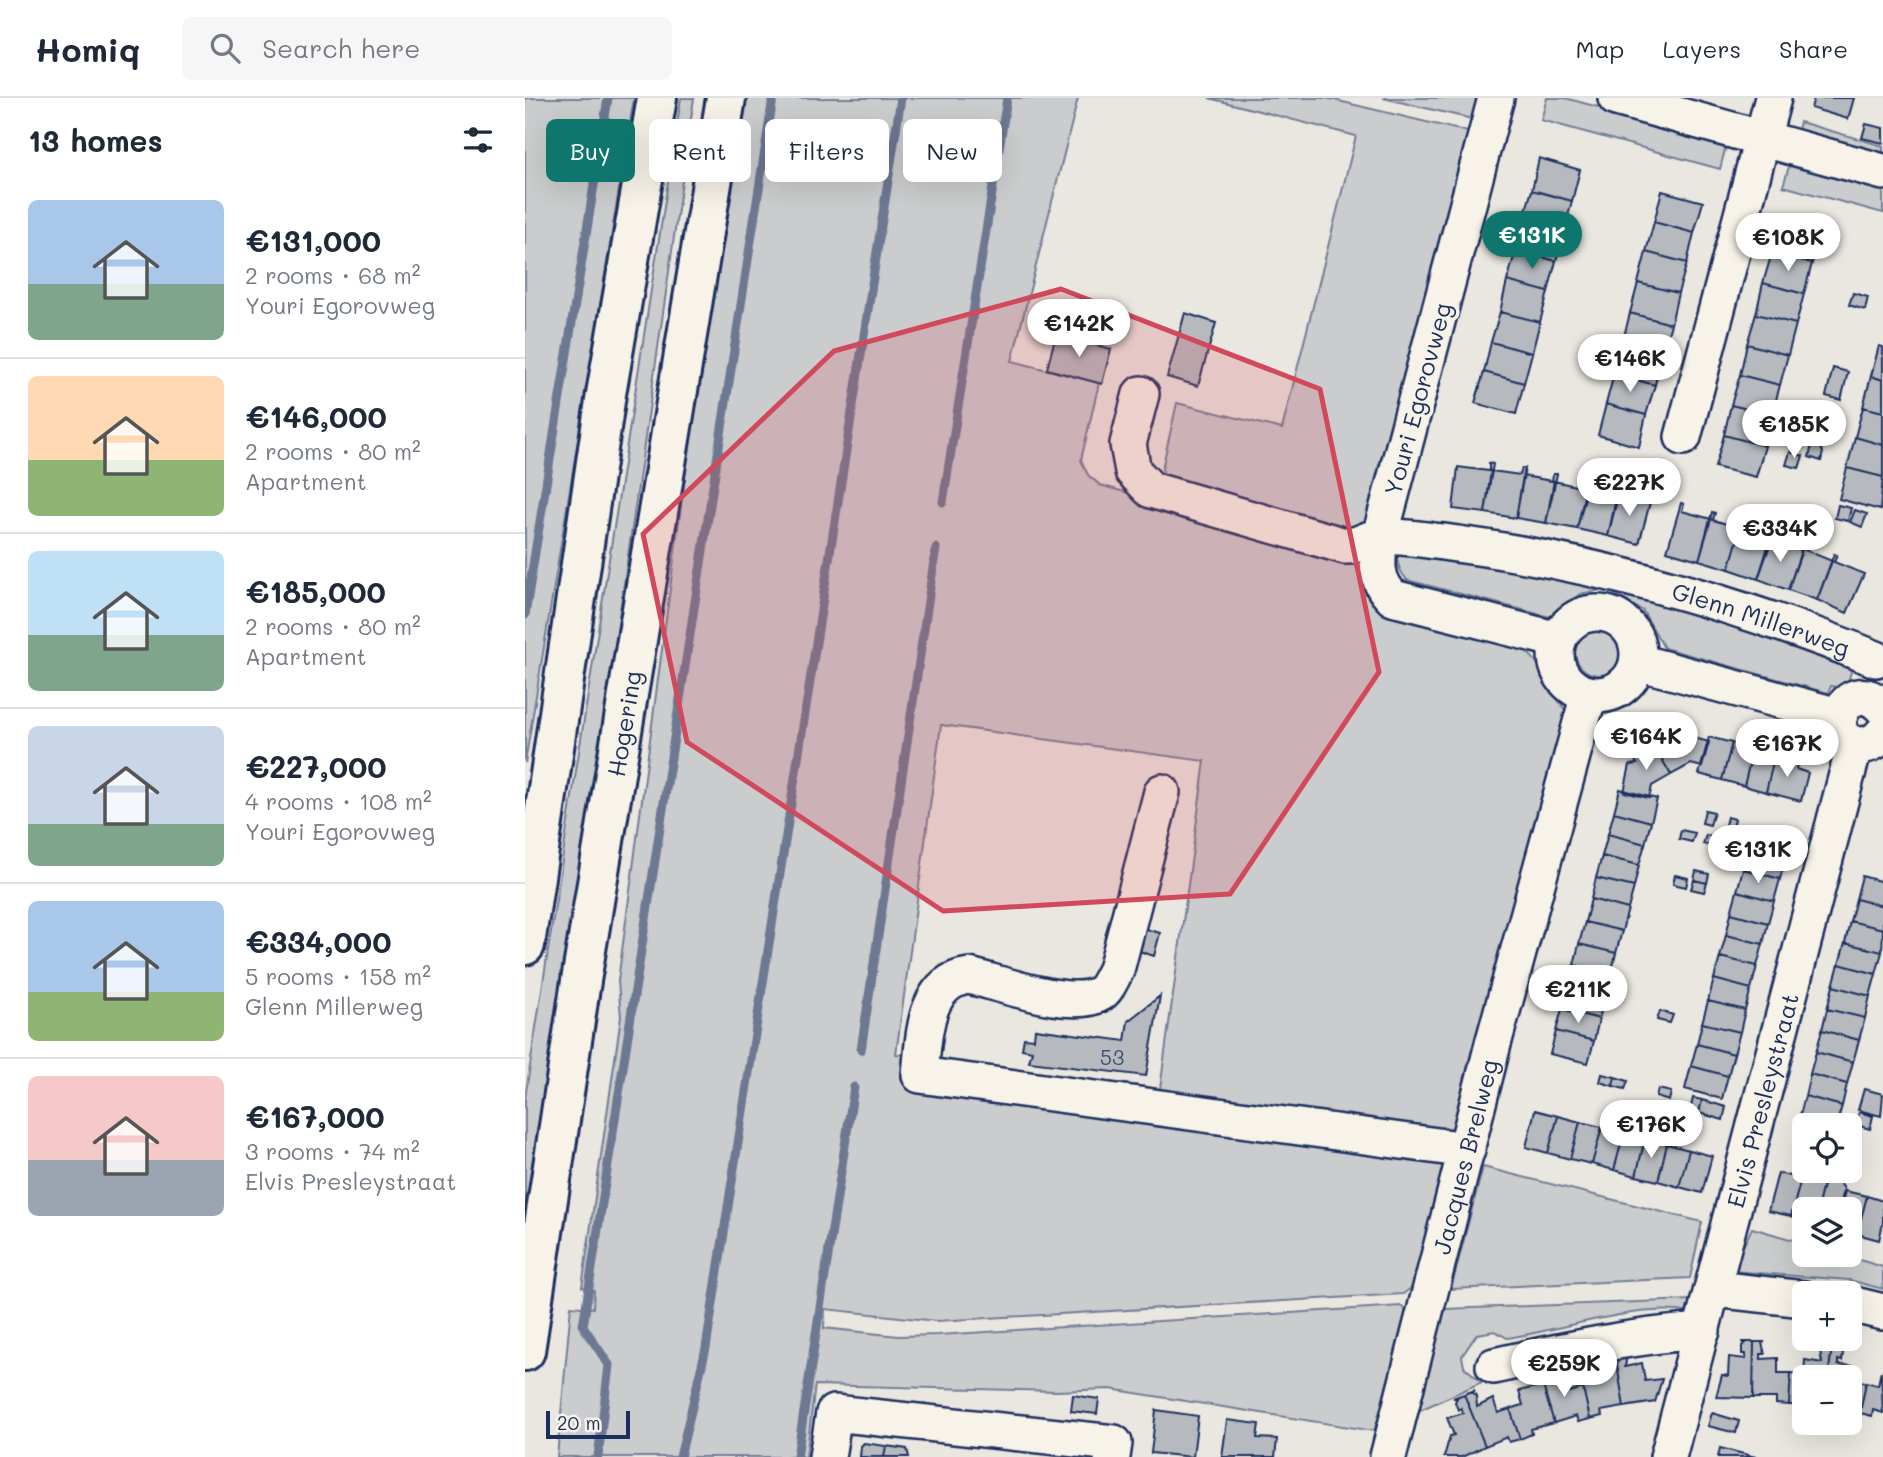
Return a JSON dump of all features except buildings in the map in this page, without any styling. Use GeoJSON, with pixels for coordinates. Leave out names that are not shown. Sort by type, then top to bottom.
{"type":"FeatureCollection","features":[{"type":"Feature","properties":{"kind":"highway"},"geometry":{"type":"LineString","coordinates":[[525,945],[606,394],[657,98]]}},
{"type":"Feature","properties":{"kind":"highway","name":"Hogering"},"geometry":{"type":"LineString","coordinates":[[525,1351],[594,900],[726,98]]}},
{"type":"Feature","properties":{"kind":"street","name":"Youri Egorovweg"},"geometry":{"type":"LineString","coordinates":[[1496,98],[1380,537],[1376,562],[1382,588],[1393,598],[1558,640]]}},
{"type":"Feature","properties":{"kind":"street"},"geometry":{"type":"LineString","coordinates":[[1616,98],[1883,172]]}},
{"type":"Feature","properties":{"kind":"street"},"geometry":{"type":"LineString","coordinates":[[1683,437],[1773,98]]}},
{"type":"Feature","properties":{"kind":"street"},"geometry":{"type":"LineString","coordinates":[[1141,394],[1128,444],[1133,471],[1151,490],[1345,546],[1356,547],[1380,537]]}},
{"type":"Feature","properties":{"kind":"street","name":"Glenn Millerweg"},"geometry":{"type":"LineString","coordinates":[[1380,537],[1518,554],[1646,580],[1879,646]]}},
{"type":"Feature","properties":{"kind":"street"},"geometry":{"type":"LineString","coordinates":[[1593,612],[1623,620],[1633,632],[1639,647],[1638,662],[1625,685],[1614,692],[1589,694],[1576,689],[1562,674],[1555,654],[1558,640],[1566,626],[1578,617],[1593,612]]}},
{"type":"Feature","properties":{"kind":"street"},"geometry":{"type":"LineString","coordinates":[[1859,731],[1847,702],[1875,702],[1879,646]]}},
{"type":"Feature","properties":{"kind":"street"},"geometry":{"type":"LineString","coordinates":[[1638,662],[1859,731]]}},
{"type":"Feature","properties":{"kind":"street","name":"Jacques Brelweg"},"geometry":{"type":"LineString","coordinates":[[1388,1457],[1589,694]]}},
{"type":"Feature","properties":{"kind":"street","name":"Elvis Presleystraat"},"geometry":{"type":"LineString","coordinates":[[1668,1457],[1859,731]]}},
{"type":"Feature","properties":{"kind":"street"},"geometry":{"type":"LineString","coordinates":[[1163,792],[1116,971],[1103,992],[1084,999],[1066,999],[969,976],[957,977],[943,987],[931,1004],[920,1075],[1467,1150]]}},
{"type":"Feature","properties":{"kind":"street"},"geometry":{"type":"LineString","coordinates":[[1714,1289],[1792,1298]]}},
{"type":"Feature","properties":{"kind":"street"},"geometry":{"type":"LineString","coordinates":[[1862,1307],[1883,1312]]}},
{"type":"Feature","properties":{"kind":"street"},"geometry":{"type":"LineString","coordinates":[[1494,1367],[1587,1344],[1642,1335],[1702,1331]]}},
{"type":"Feature","properties":{"kind":"street"},"geometry":{"type":"LineString","coordinates":[[827,1457],[834,1412],[1114,1443],[1112,1457]]}},
{"type":"Feature","properties":{"kind":"highlighted area"},"geometry":{"type":"Polygon","coordinates":[[[1061,289],[1320,389],[1379,672],[1230,894],[943,911],[687,742],[643,534],[834,351],[1061,289]]]}},
{"type":"Feature","properties":{"kind":"shaded area"},"geometry":{"type":"Polygon","coordinates":[[[525,98],[634,98],[631,119],[546,119],[546,182],[620,182],[525,763],[525,98]]]}},
{"type":"Feature","properties":{"kind":"shaded area"},"geometry":{"type":"Polygon","coordinates":[[[681,98],[694,98],[691,119],[678,119],[681,98]]]}},
{"type":"Feature","properties":{"kind":"shaded area"},"geometry":{"type":"Polygon","coordinates":[[[747,98],[1078,98],[1012,361],[1099,383],[1081,460],[1088,475],[1100,485],[1340,553],[1356,565],[1368,594],[1523,649],[1541,669],[1566,711],[1457,1141],[1159,1099],[929,1058],[1160,1089],[1205,761],[941,725],[896,1054],[1453,1156],[1419,1282],[1403,1294],[937,1321],[825,1309],[824,1328],[898,1336],[938,1335],[1401,1306],[1407,1311],[1411,1323],[1374,1431],[1110,1389],[1057,1391],[815,1385],[806,1457],[557,1457],[571,1306],[593,1308],[594,1290],[582,1287],[621,1017],[618,981],[690,438],[733,182],[751,182],[751,119],[743,119],[747,98]]]}},
{"type":"Feature","properties":{"kind":"shaded area"},"geometry":{"type":"Polygon","coordinates":[[[1209,98],[1326,98],[1468,132],[1370,517],[1359,537],[1165,477],[1162,469],[1177,403],[1282,429],[1356,136],[1209,98]]]}},
{"type":"Feature","properties":{"kind":"shaded area"},"geometry":{"type":"Polygon","coordinates":[[[1383,98],[1478,98],[1472,119],[1383,98]]]}},
{"type":"Feature","properties":{"kind":"shaded area"},"geometry":{"type":"Polygon","coordinates":[[[1547,98],[1565,98],[1727,142],[1720,169],[1541,120],[1547,98]]]}},
{"type":"Feature","properties":{"kind":"shaded area"},"geometry":{"type":"Polygon","coordinates":[[[1800,122],[1883,146],[1883,157],[1797,133],[1800,122]]]}},
{"type":"Feature","properties":{"kind":"shaded area"},"geometry":{"type":"Polygon","coordinates":[[[1791,160],[1883,185],[1883,213],[1783,186],[1791,160]]]}},
{"type":"Feature","properties":{"kind":"shaded area"},"geometry":{"type":"Polygon","coordinates":[[[668,182],[682,182],[525,1270],[525,1098],[668,182]]]}},
{"type":"Feature","properties":{"kind":"shaded area"},"geometry":{"type":"Polygon","coordinates":[[[1399,542],[1524,560],[1855,658],[1846,689],[1831,686],[1828,693],[1664,648],[1643,611],[1606,589],[1580,594],[1550,617],[1407,580],[1398,562],[1399,542]]]}},
{"type":"Feature","properties":{"kind":"shaded area"},"geometry":{"type":"Polygon","coordinates":[[[1599,627],[1616,634],[1623,651],[1616,668],[1599,675],[1582,668],[1575,651],[1582,634],[1599,627]]]}},
{"type":"Feature","properties":{"kind":"shaded area"},"geometry":{"type":"Polygon","coordinates":[[[1483,1167],[1702,1222],[1690,1278],[1451,1289],[1483,1167]]]}},
{"type":"Feature","properties":{"kind":"shaded area"},"geometry":{"type":"Polygon","coordinates":[[[1752,1228],[1792,1240],[1792,1267],[1862,1267],[1862,1261],[1883,1267],[1883,1289],[1862,1283],[1862,1281],[1731,1271],[1752,1228]]]}},
{"type":"Feature","properties":{"kind":"shaded area"},"geometry":{"type":"Polygon","coordinates":[[[1692,1300],[1689,1313],[1648,1311],[1624,1314],[1507,1338],[1495,1331],[1477,1334],[1462,1356],[1464,1367],[1482,1382],[1418,1411],[1444,1309],[1692,1300]]]}},
{"type":"Feature","properties":{"kind":"waterway"},"geometry":{"type":"LineString","coordinates":[[525,615],[608,98]]}},
{"type":"Feature","properties":{"kind":"waterway"},"geometry":{"type":"LineString","coordinates":[[598,1457],[609,1365],[583,1326],[773,98]]}},
{"type":"Feature","properties":{"kind":"waterway"},"geometry":{"type":"LineString","coordinates":[[680,1457],[706,1348],[901,98]]}},
{"type":"Feature","properties":{"kind":"waterway"},"geometry":{"type":"LineString","coordinates":[[943,502],[1007,98]]}},
{"type":"Feature","properties":{"kind":"waterway"},"geometry":{"type":"LineString","coordinates":[[861,1050],[936,548]]}},
{"type":"Feature","properties":{"kind":"waterway"},"geometry":{"type":"LineString","coordinates":[[797,1457],[854,1087]]}}]}
